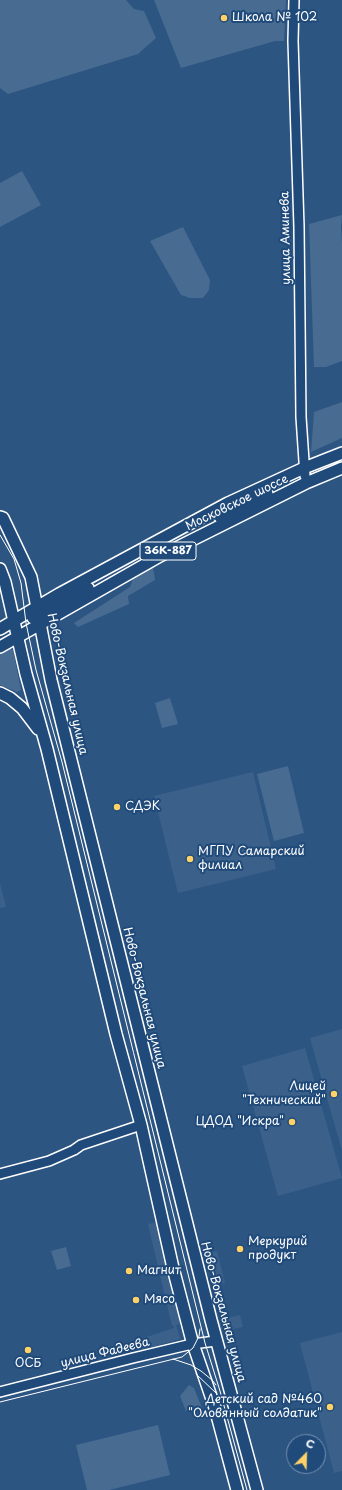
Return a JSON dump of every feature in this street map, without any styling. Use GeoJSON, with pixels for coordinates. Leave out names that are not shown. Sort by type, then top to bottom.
{"type":"FeatureCollection","features":[{"type":"Feature","properties":{"kind":"main road","name":"Московское шоссе"},"geometry":{"type":"LineString","coordinates":[[0,638],[38,615],[163,546],[342,453]]}},
{"type":"Feature","properties":{"kind":"main road","name":"Московское шоссе"},"geometry":{"type":"LineString","coordinates":[[304,472],[342,461]]}},
{"type":"Feature","properties":{"kind":"main road","name":"Московское шоссе"},"geometry":{"type":"LineString","coordinates":[[38,615],[306,483],[342,468]]}},
{"type":"Feature","properties":{"kind":"main road","name":"Ново-Вокзальная улица"},"geometry":{"type":"LineString","coordinates":[[0,517],[3,518],[32,576],[51,680],[216,1341],[257,1490]]}},
{"type":"Feature","properties":{"kind":"main road"},"geometry":{"type":"LineString","coordinates":[[0,569],[5,582],[26,674],[116,1034],[141,1125],[173,1268],[192,1344],[215,1408],[237,1490]]}},
{"type":"Feature","properties":{"kind":"main road","name":"Московское шоссе"},"geometry":{"type":"LineString","coordinates":[[0,629],[16,628]]}},
{"type":"Feature","properties":{"kind":"main road","name":"Московское шоссе"},"geometry":{"type":"LineString","coordinates":[[0,647],[16,628]]}},
{"type":"Feature","properties":{"kind":"main road"},"geometry":{"type":"LineString","coordinates":[[0,693],[10,698],[22,708],[42,734]]}},
{"type":"Feature","properties":{"kind":"street","name":"улица Аминева"},"geometry":{"type":"LineString","coordinates":[[294,0],[293,41],[299,226],[300,378],[304,472]]}},
{"type":"Feature","properties":{"kind":"street"},"geometry":{"type":"LineString","coordinates":[[0,1174],[49,1162],[81,1145],[141,1125]]}},
{"type":"Feature","properties":{"kind":"street","name":"улица Фадеева"},"geometry":{"type":"LineString","coordinates":[[0,1392],[192,1344],[216,1341]]}},
{"type":"Feature","properties":{"kind":"shaded area"},"geometry":{"type":"Polygon","coordinates":[[[0,0],[126,0],[134,9],[144,11],[156,38],[138,54],[8,94],[0,88],[0,0]]]}},
{"type":"Feature","properties":{"kind":"shaded area","name":"Школа № 102"},"geometry":{"type":"Polygon","coordinates":[[[154,0],[286,0],[284,41],[275,41],[181,68],[154,0]]]}},
{"type":"Feature","properties":{"kind":"shaded area"},"geometry":{"type":"Polygon","coordinates":[[[22,171],[41,205],[0,227],[0,183],[22,171]]]}},
{"type":"Feature","properties":{"kind":"shaded area"},"geometry":{"type":"Polygon","coordinates":[[[342,215],[342,361],[326,367],[314,367],[309,224],[342,215]]]}},
{"type":"Feature","properties":{"kind":"shaded area"},"geometry":{"type":"Polygon","coordinates":[[[183,227],[210,280],[209,290],[203,298],[190,298],[181,295],[150,241],[183,227]]]}},
{"type":"Feature","properties":{"kind":"shaded area"},"geometry":{"type":"Polygon","coordinates":[[[342,402],[342,438],[311,452],[314,412],[342,402]]]}},
{"type":"Feature","properties":{"kind":"shaded area"},"geometry":{"type":"Polygon","coordinates":[[[153,567],[155,580],[128,596],[129,604],[78,627],[74,623],[130,587],[134,576],[153,567]]]}},
{"type":"Feature","properties":{"kind":"shaded area"},"geometry":{"type":"Polygon","coordinates":[[[9,648],[13,650],[21,690],[17,692],[0,685],[0,654],[9,648]]]}},
{"type":"Feature","properties":{"kind":"shaded area"},"geometry":{"type":"Polygon","coordinates":[[[170,698],[178,724],[162,728],[155,703],[170,698]]]}},
{"type":"Feature","properties":{"kind":"shaded area"},"geometry":{"type":"Polygon","coordinates":[[[288,766],[304,833],[274,841],[257,774],[288,766]]]}},
{"type":"Feature","properties":{"kind":"shaded area"},"geometry":{"type":"Polygon","coordinates":[[[253,772],[276,869],[178,893],[154,796],[253,772]]]}},
{"type":"Feature","properties":{"kind":"shaded area"},"geometry":{"type":"Polygon","coordinates":[[[0,883],[6,907],[0,908],[0,883]]]}},
{"type":"Feature","properties":{"kind":"shaded area","name":"Лицей \"Технический\""},"geometry":{"type":"Polygon","coordinates":[[[342,1029],[342,1151],[310,1038],[342,1029]]]}},
{"type":"Feature","properties":{"kind":"shaded area","name":"ЦДОД \"Искра\""},"geometry":{"type":"Polygon","coordinates":[[[305,1048],[342,1178],[278,1196],[242,1066],[305,1048]]]}},
{"type":"Feature","properties":{"kind":"shaded area"},"geometry":{"type":"Polygon","coordinates":[[[159,1222],[183,1323],[176,1325],[180,1339],[142,1350],[136,1348],[134,1341],[174,1328],[173,1325],[172,1326],[148,1224],[159,1222]]]}},
{"type":"Feature","properties":{"kind":"shaded area"},"geometry":{"type":"Polygon","coordinates":[[[66,1247],[71,1266],[57,1270],[51,1251],[66,1247]]]}},
{"type":"Feature","properties":{"kind":"shaded area"},"geometry":{"type":"Polygon","coordinates":[[[217,1251],[225,1283],[217,1285],[209,1253],[217,1251]]]}},
{"type":"Feature","properties":{"kind":"shaded area"},"geometry":{"type":"Polygon","coordinates":[[[240,1315],[243,1327],[219,1332],[217,1320],[240,1315]]]}},
{"type":"Feature","properties":{"kind":"shaded area","name":"Детский сад №460 \"Оловянный солдатик\""},"geometry":{"type":"Polygon","coordinates":[[[342,1332],[342,1471],[334,1473],[326,1442],[326,1434],[324,1434],[300,1343],[342,1332]]]}},
{"type":"Feature","properties":{"kind":"shaded area"},"geometry":{"type":"Polygon","coordinates":[[[189,1385],[194,1388],[202,1408],[186,1411],[180,1396],[189,1385]]]}},
{"type":"Feature","properties":{"kind":"shaded area"},"geometry":{"type":"Polygon","coordinates":[[[158,1425],[170,1475],[109,1490],[87,1490],[76,1445],[158,1425]]]}},
{"type":"Feature","properties":{"kind":"tram line"},"geometry":{"type":"LineString","coordinates":[[0,535],[14,559],[21,583],[26,623],[36,670],[62,762],[205,1343],[220,1391],[247,1490]]}},
{"type":"Feature","properties":{"kind":"tram line"},"geometry":{"type":"LineString","coordinates":[[0,1402],[182,1357],[193,1348],[199,1336],[200,1329]]}},
{"type":"Feature","properties":{"kind":"tram line"},"geometry":{"type":"LineString","coordinates":[[173,1359],[191,1365],[201,1371],[216,1385]]}},
{"type":"Feature","properties":{"kind":"tram line"},"geometry":{"type":"LineString","coordinates":[[196,1374],[216,1393]]}},
{"type":"Feature","properties":{"kind":"place","name":"Школа № 102"},"geometry":{"type":"Point","coordinates":[224,18]}},
{"type":"Feature","properties":{"kind":"place","name":"СДЭК"},"geometry":{"type":"Point","coordinates":[117,807]}},
{"type":"Feature","properties":{"kind":"place","name":"МГПУ Самарский филиал"},"geometry":{"type":"Point","coordinates":[190,859]}},
{"type":"Feature","properties":{"kind":"place","name":"Лицей \"Технический\""},"geometry":{"type":"Point","coordinates":[334,1094]}},
{"type":"Feature","properties":{"kind":"place","name":"ЦДОД \"Искра\""},"geometry":{"type":"Point","coordinates":[292,1122]}},
{"type":"Feature","properties":{"kind":"place","name":"Меркурий продукт"},"geometry":{"type":"Point","coordinates":[240,1249]}},
{"type":"Feature","properties":{"kind":"place","name":"Магнит"},"geometry":{"type":"Point","coordinates":[129,1271]}},
{"type":"Feature","properties":{"kind":"place","name":"Мясо"},"geometry":{"type":"Point","coordinates":[136,1300]}},
{"type":"Feature","properties":{"kind":"place","name":"ОСБ"},"geometry":{"type":"Point","coordinates":[28,1350]}},
{"type":"Feature","properties":{"kind":"place","name":"Детский сад №460 \"Оловянный солдатик\""},"geometry":{"type":"Point","coordinates":[330,1407]}}]}
